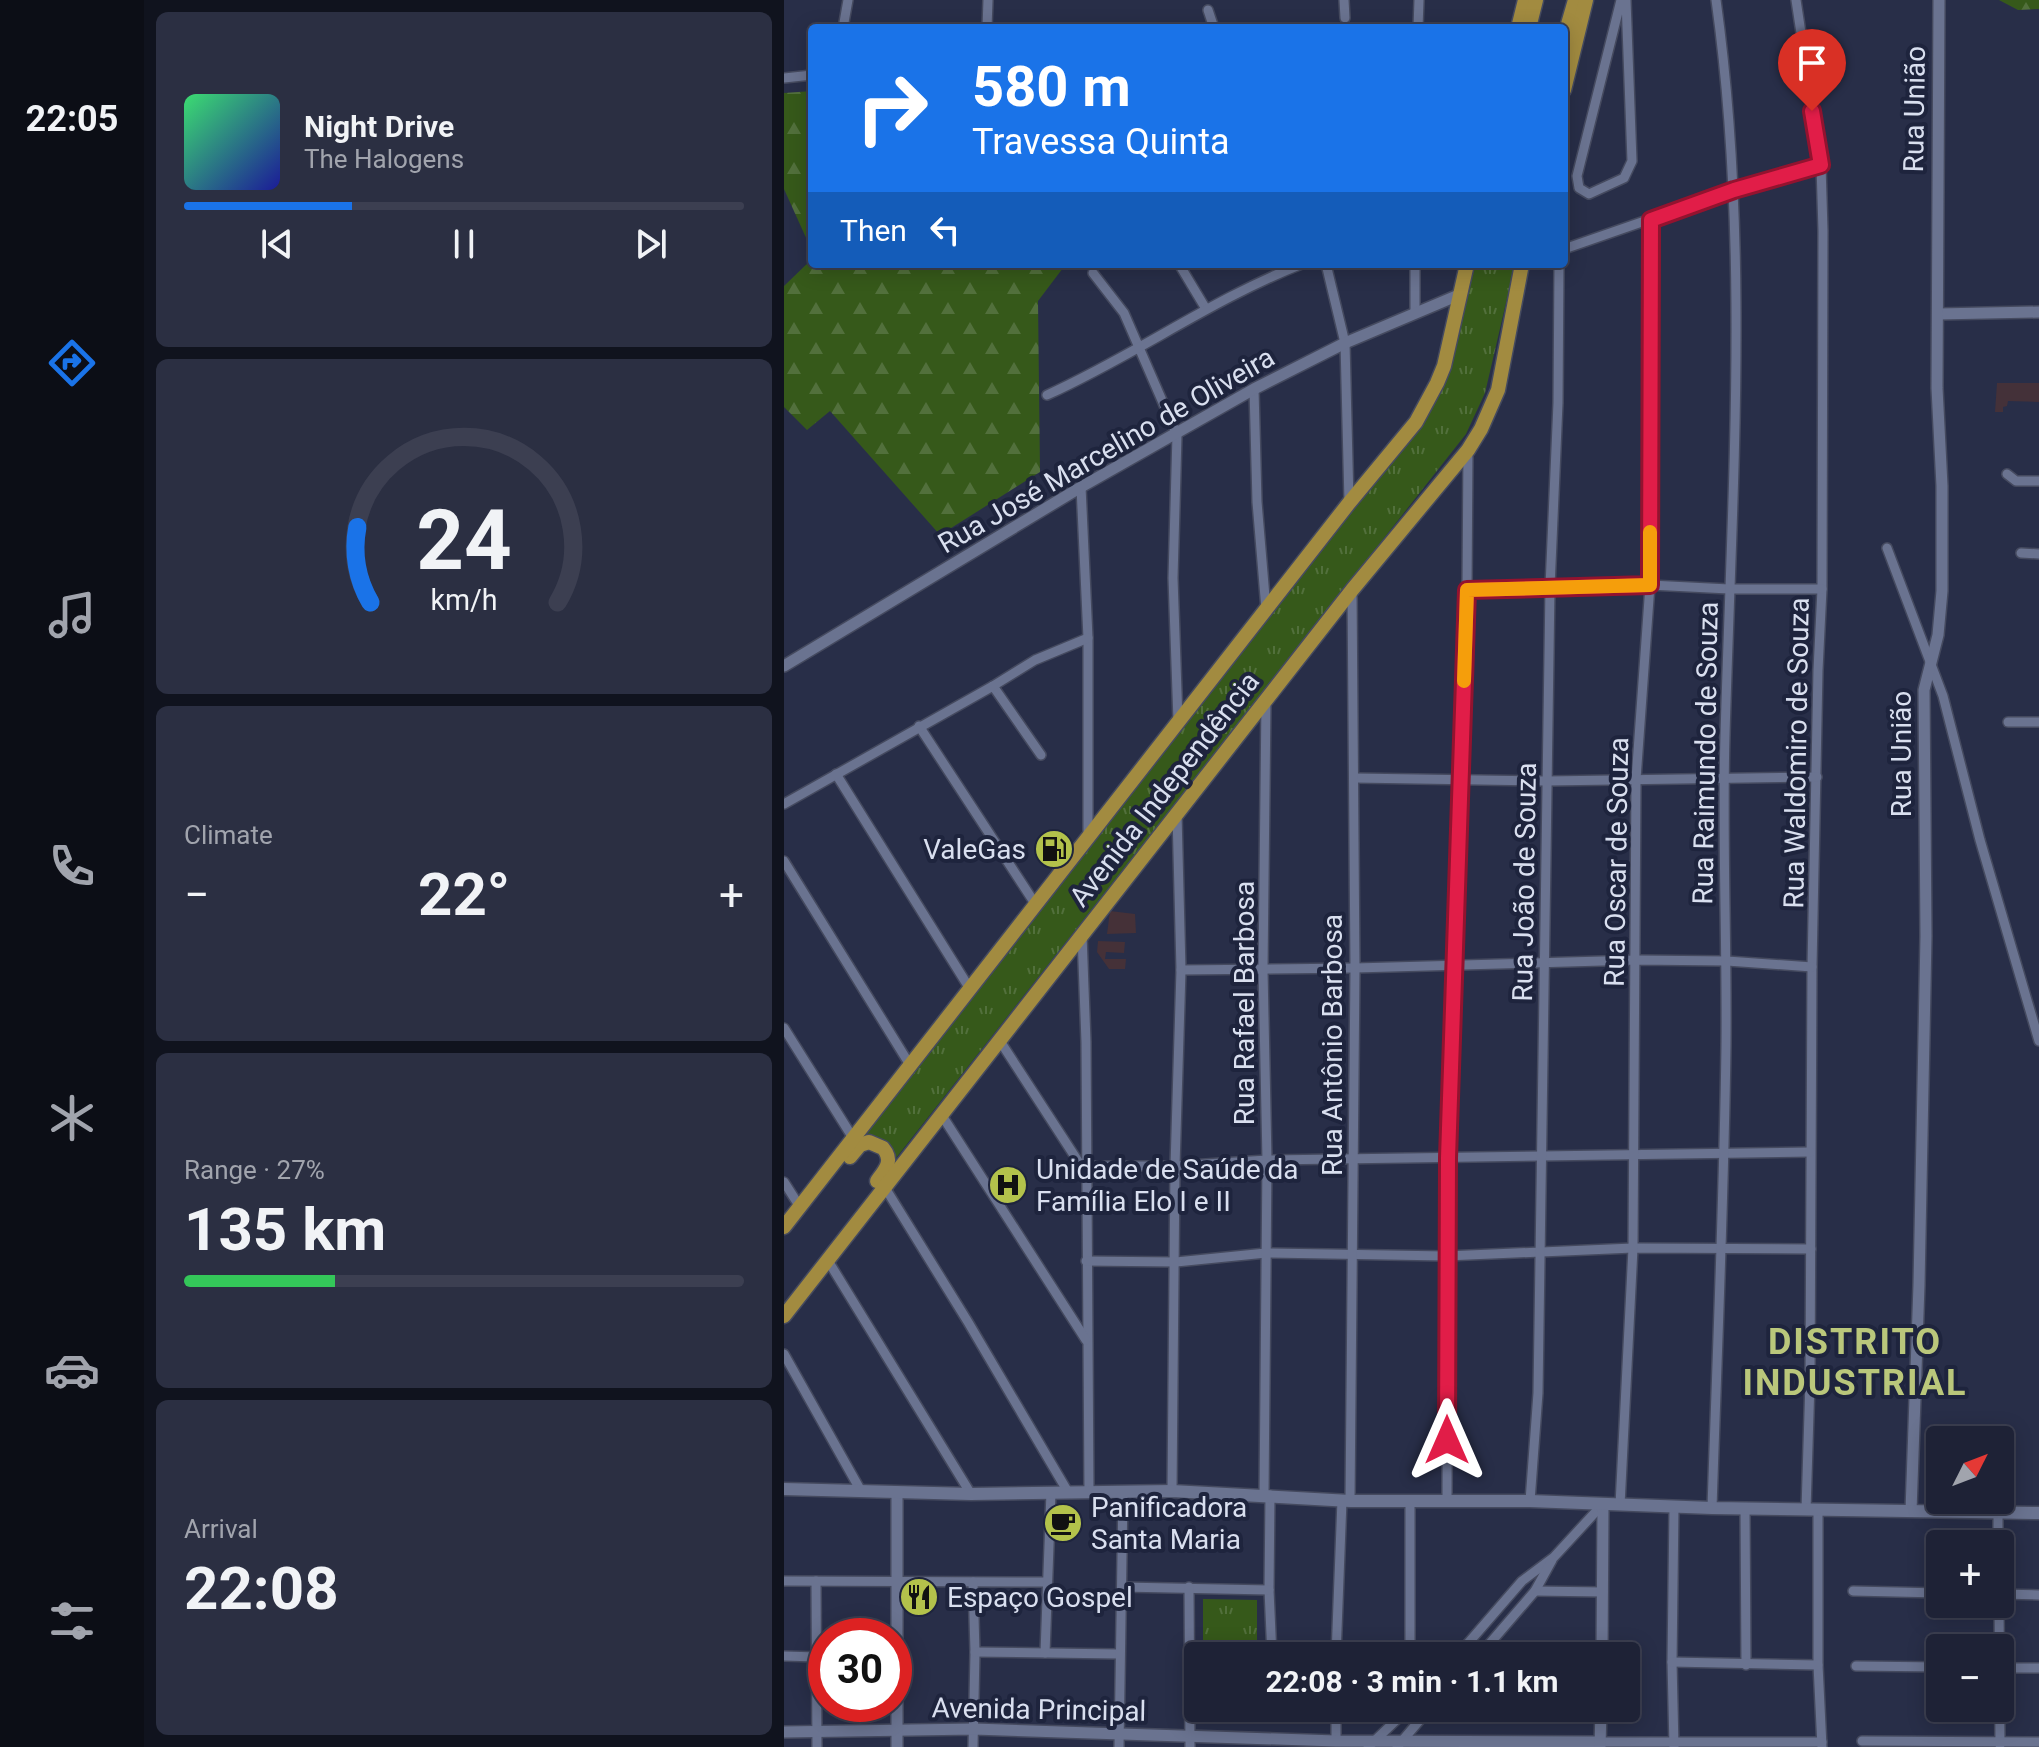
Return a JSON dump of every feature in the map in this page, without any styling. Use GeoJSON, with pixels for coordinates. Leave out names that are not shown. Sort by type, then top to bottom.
{"type":"FeatureCollection","features":[{"type":"Feature","properties":{"kind":"main road"},"geometry":{"type":"LineString","coordinates":[[1519,24],[1525,0]]}},
{"type":"Feature","properties":{"kind":"main road"},"geometry":{"type":"LineString","coordinates":[[1530,24],[1536,0]]}},
{"type":"Feature","properties":{"kind":"main road"},"geometry":{"type":"LineString","coordinates":[[1568,24],[1575,0]]}},
{"type":"Feature","properties":{"kind":"main road"},"geometry":{"type":"LineString","coordinates":[[1568,74],[1586,0]]}},
{"type":"Feature","properties":{"kind":"main road","name":"Avenida Independência"},"geometry":{"type":"LineString","coordinates":[[784,1227],[1349,503],[1416,422],[1444,366],[1466,268]]}},
{"type":"Feature","properties":{"kind":"main road","name":"Avenida Independência"},"geometry":{"type":"LineString","coordinates":[[784,1316],[1352,590],[1468,450],[1498,390],[1522,268]]}},
{"type":"Feature","properties":{"kind":"main road"},"geometry":{"type":"LineString","coordinates":[[784,1240],[860,1145],[869,1142],[883,1148],[889,1159],[887,1167],[820,1257],[808,1284]]}},
{"type":"Feature","properties":{"kind":"main road"},"geometry":{"type":"LineString","coordinates":[[784,1489],[971,1494],[1172,1491],[1346,1501],[1530,1501],[1926,1511]]}},
{"type":"Feature","properties":{"kind":"main road"},"geometry":{"type":"LineString","coordinates":[[2014,1513],[2039,1513]]}},
{"type":"Feature","properties":{"kind":"street"},"geometry":{"type":"LineString","coordinates":[[844,24],[848,0]]}},
{"type":"Feature","properties":{"kind":"street"},"geometry":{"type":"LineString","coordinates":[[987,24],[988,0]]}},
{"type":"Feature","properties":{"kind":"street"},"geometry":{"type":"LineString","coordinates":[[1344,0],[1345,18]]}},
{"type":"Feature","properties":{"kind":"street"},"geometry":{"type":"LineString","coordinates":[[1418,24],[1419,0]]}},
{"type":"Feature","properties":{"kind":"street"},"geometry":{"type":"LineString","coordinates":[[1624,0],[1632,161],[1624,178],[1589,194],[1579,188],[1577,176],[1624,0]]}},
{"type":"Feature","properties":{"kind":"street","name":"Rua Raimundo de Souza"},"geometry":{"type":"LineString","coordinates":[[1712,1508],[1725,1155],[1727,961],[1723,866],[1724,778],[1736,426],[1734,190],[1716,0]]}},
{"type":"Feature","properties":{"kind":"street","name":"Rua Waldomiro de Souza"},"geometry":{"type":"LineString","coordinates":[[1796,0],[1821,165],[1824,345],[1810,1152],[1812,1510],[1822,1744]]}},
{"type":"Feature","properties":{"kind":"street","name":"Rua União"},"geometry":{"type":"LineString","coordinates":[[1911,1511],[1926,936],[1924,690],[1938,635],[1942,591],[1942,486],[1937,388],[1939,0]]}},
{"type":"Feature","properties":{"kind":"street"},"geometry":{"type":"LineString","coordinates":[[1208,10],[1213,24]]}},
{"type":"Feature","properties":{"kind":"street"},"geometry":{"type":"LineString","coordinates":[[784,78],[808,75]]}},
{"type":"Feature","properties":{"kind":"street"},"geometry":{"type":"LineString","coordinates":[[1568,248],[1734,190],[1821,165]]}},
{"type":"Feature","properties":{"kind":"street","name":"Rua Oscar de Souza"},"geometry":{"type":"LineString","coordinates":[[1620,1505],[1633,1248],[1636,779],[1650,585],[1651,220]]}},
{"type":"Feature","properties":{"kind":"street"},"geometry":{"type":"LineString","coordinates":[[1181,268],[1206,309]]}},
{"type":"Feature","properties":{"kind":"street"},"geometry":{"type":"LineString","coordinates":[[1047,395],[1086,378],[1261,280],[1292,268]]}},
{"type":"Feature","properties":{"kind":"street"},"geometry":{"type":"LineString","coordinates":[[1327,268],[1345,343],[1349,503]]}},
{"type":"Feature","properties":{"kind":"street"},"geometry":{"type":"LineString","coordinates":[[1415,268],[1415,311]]}},
{"type":"Feature","properties":{"kind":"street","name":"Rua João de Souza"},"geometry":{"type":"LineString","coordinates":[[1530,1501],[1538,1393],[1550,587],[1558,403],[1559,268]]}},
{"type":"Feature","properties":{"kind":"street"},"geometry":{"type":"LineString","coordinates":[[1093,273],[1124,313],[1177,435],[1173,578],[1179,724]]}},
{"type":"Feature","properties":{"kind":"street","name":"Rua José Marcelino de Oliveira"},"geometry":{"type":"LineString","coordinates":[[784,666],[1081,487],[1254,389],[1345,343],[1461,294]]}},
{"type":"Feature","properties":{"kind":"street"},"geometry":{"type":"LineString","coordinates":[[1938,314],[2039,312]]}},
{"type":"Feature","properties":{"kind":"street"},"geometry":{"type":"LineString","coordinates":[[1254,389],[1257,502],[1266,611]]}},
{"type":"Feature","properties":{"kind":"street"},"geometry":{"type":"LineString","coordinates":[[1447,1502],[1446,1256],[1467,590],[1468,450]]}},
{"type":"Feature","properties":{"kind":"street"},"geometry":{"type":"LineString","coordinates":[[2007,474],[2016,481],[2039,481]]}},
{"type":"Feature","properties":{"kind":"street"},"geometry":{"type":"LineString","coordinates":[[1081,487],[1088,638],[1088,837]]}},
{"type":"Feature","properties":{"kind":"street"},"geometry":{"type":"LineString","coordinates":[[1887,548],[1943,696],[1980,840],[2039,1041]]}},
{"type":"Feature","properties":{"kind":"street"},"geometry":{"type":"LineString","coordinates":[[2021,553],[2039,554]]}},
{"type":"Feature","properties":{"kind":"street"},"geometry":{"type":"LineString","coordinates":[[1467,590],[1650,585],[1822,589]]}},
{"type":"Feature","properties":{"kind":"street","name":"Rua Antônio Barbosa"},"geometry":{"type":"LineString","coordinates":[[1337,1642],[1346,1501],[1354,1158],[1352,590]]}},
{"type":"Feature","properties":{"kind":"street"},"geometry":{"type":"LineString","coordinates":[[784,804],[1035,660],[1088,638]]}},
{"type":"Feature","properties":{"kind":"street"},"geometry":{"type":"LineString","coordinates":[[993,686],[1041,755]]}},
{"type":"Feature","properties":{"kind":"street","name":"Rua Rafael Barbosa"},"geometry":{"type":"LineString","coordinates":[[1266,701],[1263,970],[1267,1160],[1267,1495],[1271,1642]]}},
{"type":"Feature","properties":{"kind":"street"},"geometry":{"type":"LineString","coordinates":[[2008,722],[2039,722]]}},
{"type":"Feature","properties":{"kind":"street"},"geometry":{"type":"LineString","coordinates":[[919,726],[1036,905]]}},
{"type":"Feature","properties":{"kind":"street"},"geometry":{"type":"LineString","coordinates":[[836,774],[970,989]]}},
{"type":"Feature","properties":{"kind":"street"},"geometry":{"type":"LineString","coordinates":[[1355,778],[1547,781],[1817,777]]}},
{"type":"Feature","properties":{"kind":"street"},"geometry":{"type":"LineString","coordinates":[[1172,1491],[1175,1166],[1181,970],[1177,814]]}},
{"type":"Feature","properties":{"kind":"street"},"geometry":{"type":"LineString","coordinates":[[784,861],[910,1065]]}},
{"type":"Feature","properties":{"kind":"street"},"geometry":{"type":"LineString","coordinates":[[1082,935],[1086,1042],[1089,1492]]}},
{"type":"Feature","properties":{"kind":"street"},"geometry":{"type":"LineString","coordinates":[[1181,970],[1637,960],[1727,961],[1812,967]]}},
{"type":"Feature","properties":{"kind":"street"},"geometry":{"type":"LineString","coordinates":[[784,1028],[853,1138]]}},
{"type":"Feature","properties":{"kind":"street"},"geometry":{"type":"LineString","coordinates":[[1000,1041],[1086,1169]]}},
{"type":"Feature","properties":{"kind":"street"},"geometry":{"type":"LineString","coordinates":[[941,1114],[1087,1342]]}},
{"type":"Feature","properties":{"kind":"street"},"geometry":{"type":"LineString","coordinates":[[1086,1169],[1267,1160],[1810,1152]]}},
{"type":"Feature","properties":{"kind":"street"},"geometry":{"type":"LineString","coordinates":[[784,1182],[800,1207]]}},
{"type":"Feature","properties":{"kind":"street"},"geometry":{"type":"LineString","coordinates":[[884,1186],[1068,1492]]}},
{"type":"Feature","properties":{"kind":"street"},"geometry":{"type":"LineString","coordinates":[[1086,1261],[1176,1262],[1266,1253],[1446,1256],[1633,1248],[1811,1249]]}},
{"type":"Feature","properties":{"kind":"street"},"geometry":{"type":"LineString","coordinates":[[827,1259],[971,1494]]}},
{"type":"Feature","properties":{"kind":"street"},"geometry":{"type":"LineString","coordinates":[[784,1354],[861,1491]]}},
{"type":"Feature","properties":{"kind":"street"},"geometry":{"type":"LineString","coordinates":[[897,1492],[897,1747]]}},
{"type":"Feature","properties":{"kind":"street"},"geometry":{"type":"LineString","coordinates":[[1045,1653],[1051,1492]]}},
{"type":"Feature","properties":{"kind":"street"},"geometry":{"type":"LineString","coordinates":[[1119,1747],[1123,1492]]}},
{"type":"Feature","properties":{"kind":"street"},"geometry":{"type":"LineString","coordinates":[[1410,1501],[1410,1642]]}},
{"type":"Feature","properties":{"kind":"street"},"geometry":{"type":"LineString","coordinates":[[1469,1642],[1522,1581],[1554,1557],[1602,1505]]}},
{"type":"Feature","properties":{"kind":"street"},"geometry":{"type":"LineString","coordinates":[[1602,1505],[1602,1642]]}},
{"type":"Feature","properties":{"kind":"street"},"geometry":{"type":"LineString","coordinates":[[1674,1507],[1674,1745]]}},
{"type":"Feature","properties":{"kind":"street"},"geometry":{"type":"LineString","coordinates":[[1745,1508],[1746,1665]]}},
{"type":"Feature","properties":{"kind":"street"},"geometry":{"type":"LineString","coordinates":[[1491,1642],[1535,1591],[1554,1557]]}},
{"type":"Feature","properties":{"kind":"street"},"geometry":{"type":"LineString","coordinates":[[784,1581],[1046,1582]]}},
{"type":"Feature","properties":{"kind":"street"},"geometry":{"type":"LineString","coordinates":[[816,1581],[816,1618]]}},
{"type":"Feature","properties":{"kind":"street"},"geometry":{"type":"LineString","coordinates":[[973,1582],[973,1747]]}},
{"type":"Feature","properties":{"kind":"street"},"geometry":{"type":"LineString","coordinates":[[1122,1587],[1269,1590]]}},
{"type":"Feature","properties":{"kind":"street"},"geometry":{"type":"LineString","coordinates":[[1189,1587],[1192,1642]]}},
{"type":"Feature","properties":{"kind":"street"},"geometry":{"type":"LineString","coordinates":[[1535,1591],[1603,1592]]}},
{"type":"Feature","properties":{"kind":"street"},"geometry":{"type":"LineString","coordinates":[[1853,1591],[1926,1593]]}},
{"type":"Feature","properties":{"kind":"street"},"geometry":{"type":"LineString","coordinates":[[2014,1594],[2039,1595]]}},
{"type":"Feature","properties":{"kind":"street"},"geometry":{"type":"LineString","coordinates":[[975,1652],[1119,1654]]}},
{"type":"Feature","properties":{"kind":"street"},"geometry":{"type":"LineString","coordinates":[[784,1656],[808,1657]]}},
{"type":"Feature","properties":{"kind":"street"},"geometry":{"type":"LineString","coordinates":[[1672,1662],[1818,1665]]}},
{"type":"Feature","properties":{"kind":"street"},"geometry":{"type":"LineString","coordinates":[[1856,1666],[1926,1667]]}},
{"type":"Feature","properties":{"kind":"street"},"geometry":{"type":"LineString","coordinates":[[2014,1668],[2039,1668]]}},
{"type":"Feature","properties":{"kind":"street"},"geometry":{"type":"LineString","coordinates":[[817,1747],[818,1722]]}},
{"type":"Feature","properties":{"kind":"street"},"geometry":{"type":"LineString","coordinates":[[1190,1742],[1191,1722]]}},
{"type":"Feature","properties":{"kind":"street"},"geometry":{"type":"LineString","coordinates":[[1336,1722],[1336,1741]]}},
{"type":"Feature","properties":{"kind":"street"},"geometry":{"type":"LineString","coordinates":[[1372,1743],[1394,1722]]}},
{"type":"Feature","properties":{"kind":"street"},"geometry":{"type":"LineString","coordinates":[[1401,1743],[1418,1722]]}},
{"type":"Feature","properties":{"kind":"street"},"geometry":{"type":"LineString","coordinates":[[1600,1744],[1601,1722]]}},
{"type":"Feature","properties":{"kind":"street"},"geometry":{"type":"LineString","coordinates":[[2000,1722],[2000,1744]]}},
{"type":"Feature","properties":{"kind":"street","name":"Avenida Principal"},"geometry":{"type":"LineString","coordinates":[[784,1732],[974,1729],[1120,1732],[1190,1742],[1822,1744]]}},
{"type":"Feature","properties":{"kind":"street"},"geometry":{"type":"LineString","coordinates":[[1862,1741],[2039,1742]]}},
{"type":"Feature","properties":{"kind":"shaded area"},"geometry":{"type":"Polygon","coordinates":[[[1997,383],[2039,383],[2039,402],[2008,401],[2003,412],[1995,412],[1997,383]]]}},
{"type":"Feature","properties":{"kind":"shaded area"},"geometry":{"type":"Polygon","coordinates":[[[1110,911],[1135,914],[1136,933],[1107,934],[1110,911]]]}},
{"type":"Feature","properties":{"kind":"shaded area"},"geometry":{"type":"Polygon","coordinates":[[[1098,941],[1125,942],[1124,953],[1106,952],[1105,959],[1126,959],[1125,969],[1109,969],[1097,952],[1098,941]]]}},
{"type":"Feature","properties":{"kind":"green space"},"geometry":{"type":"Polygon","coordinates":[[[1999,0],[2039,0],[2039,9],[2018,10],[1999,0]]]}},
{"type":"Feature","properties":{"kind":"green space"},"geometry":{"type":"Polygon","coordinates":[[[808,91],[808,242],[784,189],[784,93],[808,91]]]}},
{"type":"Feature","properties":{"kind":"green space"},"geometry":{"type":"Polygon","coordinates":[[[808,263],[808,268],[1063,268],[1038,301],[1040,472],[940,535],[830,411],[807,430],[784,407],[784,286],[808,263]]]}},
{"type":"Feature","properties":{"kind":"green space"},"geometry":{"type":"Polygon","coordinates":[[[1469,268],[1514,268],[1485,393],[1466,434],[896,1158],[886,1143],[864,1132],[1419,424],[1469,268]]]}},
{"type":"Feature","properties":{"kind":"green space"},"geometry":{"type":"Polygon","coordinates":[[[1203,1599],[1257,1600],[1257,1642],[1203,1642],[1203,1599]]]}},
{"type":"Feature","properties":{"kind":"slow traffic"},"geometry":{"type":"LineString","coordinates":[[1464,681],[1467,590],[1650,585],[1650,532]]}},
{"type":"Feature","properties":{"kind":"place","name":"ValeGas"},"geometry":{"type":"Point","coordinates":[1054,849]}},
{"type":"Feature","properties":{"kind":"place","name":"Unidade de Saúde da Família Elo I e II"},"geometry":{"type":"Point","coordinates":[1008,1185]}},
{"type":"Feature","properties":{"kind":"place","name":"Panificadora Santa Maria"},"geometry":{"type":"Point","coordinates":[1063,1523]}},
{"type":"Feature","properties":{"kind":"place","name":"Espaço Gospel"},"geometry":{"type":"Point","coordinates":[919,1597]}},
{"type":"Feature","properties":{"kind":"district","name":"DISTRITO INDUSTRIAL"},"geometry":{"type":"Point","coordinates":[1855,1362]}},
{"type":"Feature","properties":{"kind":"route"},"geometry":{"type":"LineString","coordinates":[[1447,1440],[1448,1158],[1467,590],[1650,585],[1651,220],[1774,177],[1821,165],[1812,111]]}}]}
